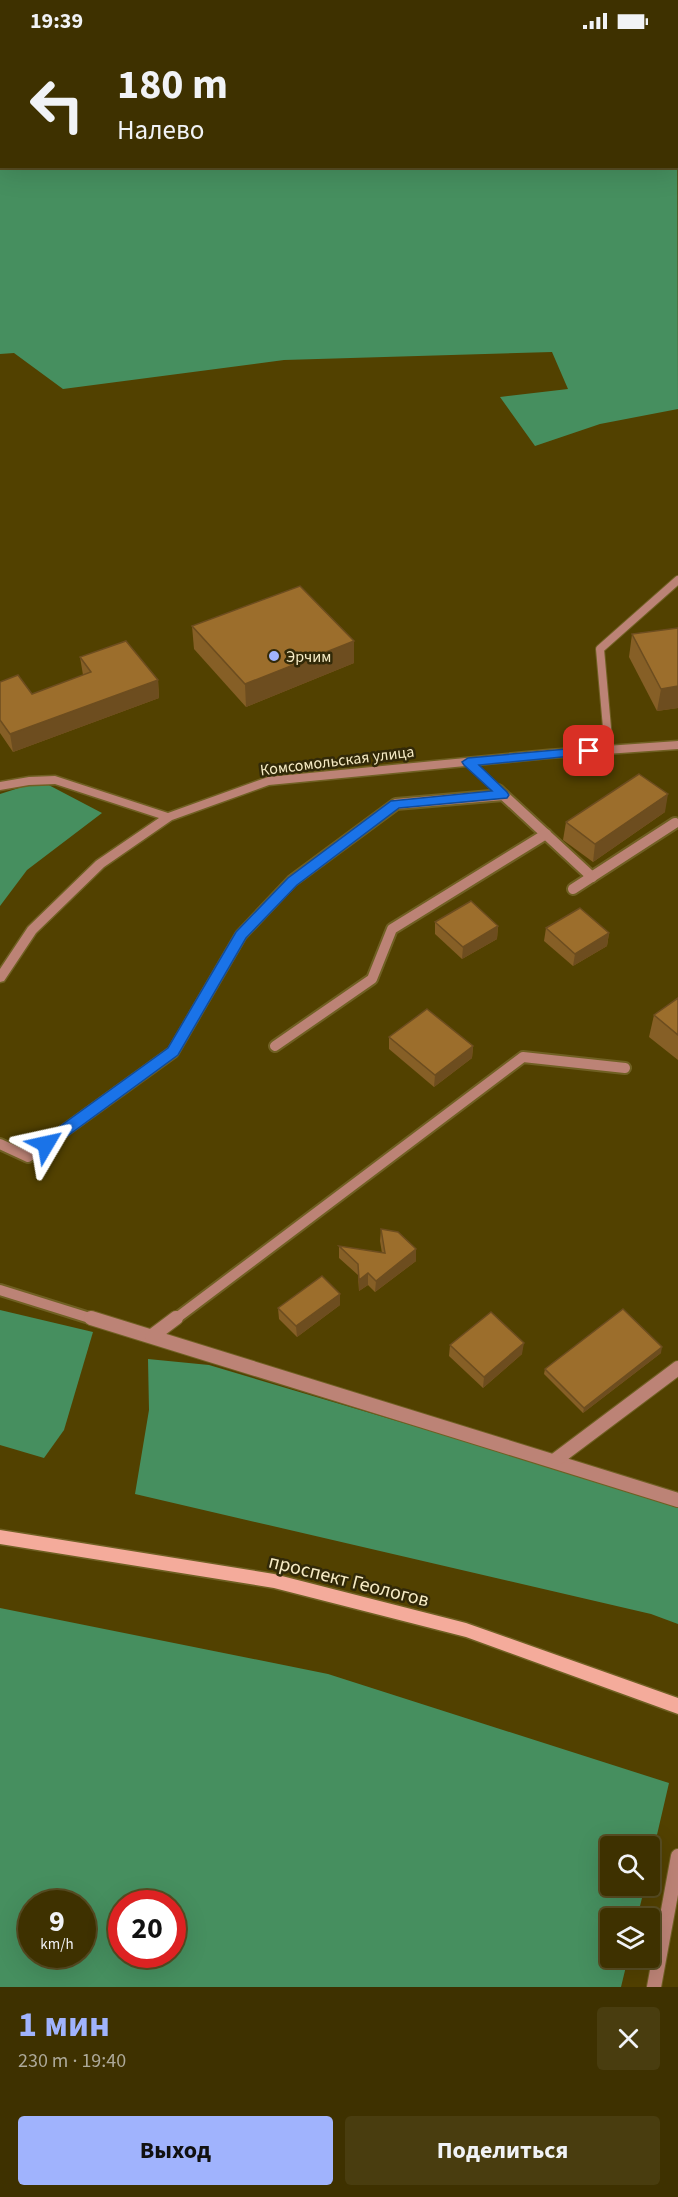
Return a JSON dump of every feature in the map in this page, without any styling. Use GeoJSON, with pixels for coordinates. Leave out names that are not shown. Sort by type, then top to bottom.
{"type":"FeatureCollection","features":[{"type":"Feature","properties":{"kind":"main road","name":"проспект Геологов"},"geometry":{"type":"LineString","coordinates":[[0,1537],[274,1581],[465,1630],[678,1706]]}},
{"type":"Feature","properties":{"kind":"street","name":"Комсомольская улица"},"geometry":{"type":"LineString","coordinates":[[0,978],[32,930],[100,864],[168,817],[268,781],[678,745]]}},
{"type":"Feature","properties":{"kind":"street"},"geometry":{"type":"LineString","coordinates":[[0,786],[29,781],[55,780],[168,817]]}},
{"type":"Feature","properties":{"kind":"lane"},"geometry":{"type":"LineString","coordinates":[[609,750],[600,649],[678,580]]}},
{"type":"Feature","properties":{"kind":"lane"},"geometry":{"type":"LineString","coordinates":[[468,762],[592,877]]}},
{"type":"Feature","properties":{"kind":"lane"},"geometry":{"type":"LineString","coordinates":[[0,1144],[27,1157],[173,1052],[241,935],[292,881],[396,804],[503,795]]}},
{"type":"Feature","properties":{"kind":"lane"},"geometry":{"type":"LineString","coordinates":[[573,889],[675,823]]}},
{"type":"Feature","properties":{"kind":"lane"},"geometry":{"type":"LineString","coordinates":[[275,1046],[372,979],[392,929],[546,834]]}},
{"type":"Feature","properties":{"kind":"lane"},"geometry":{"type":"LineString","coordinates":[[152,1335],[523,1057],[625,1068]]}},
{"type":"Feature","properties":{"kind":"lane"},"geometry":{"type":"LineString","coordinates":[[0,1290],[152,1335],[678,1500]]}},
{"type":"Feature","properties":{"kind":"lane"},"geometry":{"type":"LineString","coordinates":[[554,1461],[678,1368]]}},
{"type":"Feature","properties":{"kind":"lane"},"geometry":{"type":"LineString","coordinates":[[654,1987],[678,1856]]}},
{"type":"Feature","properties":{"kind":"green space"},"geometry":{"type":"Polygon","coordinates":[[[0,168],[677,168],[678,409],[600,424],[535,446],[500,397],[568,389],[552,352],[284,360],[63,389],[14,353],[0,354],[0,168]]]}},
{"type":"Feature","properties":{"kind":"green space"},"geometry":{"type":"Polygon","coordinates":[[[41,781],[102,813],[27,870],[0,906],[0,794],[41,781]]]}},
{"type":"Feature","properties":{"kind":"green space"},"geometry":{"type":"Polygon","coordinates":[[[0,1310],[93,1332],[64,1430],[44,1458],[0,1445],[0,1310]]]}},
{"type":"Feature","properties":{"kind":"green space"},"geometry":{"type":"Polygon","coordinates":[[[148,1359],[209,1365],[515,1456],[678,1508],[678,1624],[651,1614],[135,1494],[149,1410],[148,1359]]]}},
{"type":"Feature","properties":{"kind":"green space"},"geometry":{"type":"Polygon","coordinates":[[[0,1608],[328,1674],[669,1783],[657,1836],[600,1836],[600,1896],[642,1896],[640,1908],[600,1908],[600,1968],[626,1968],[621,1987],[0,1987],[0,1608]]]}},
{"type":"Feature","properties":{"kind":"building","name":"Эрчим"},"geometry":{"type":"Polygon","coordinates":[[[300,586],[354,641],[245,684],[192,626],[300,586]]]}},
{"type":"Feature","properties":{"kind":"building"},"geometry":{"type":"Polygon","coordinates":[[[678,628],[678,686],[661,689],[632,634],[678,628]]]}},
{"type":"Feature","properties":{"kind":"building"},"geometry":{"type":"Polygon","coordinates":[[[126,641],[158,680],[10,734],[0,720],[0,682],[18,675],[32,694],[91,672],[80,657],[126,641]]]}},
{"type":"Feature","properties":{"kind":"building"},"geometry":{"type":"Polygon","coordinates":[[[639,774],[668,794],[595,844],[566,822],[639,774]]]}},
{"type":"Feature","properties":{"kind":"building"},"geometry":{"type":"Polygon","coordinates":[[[471,901],[498,926],[463,947],[435,922],[471,901]]]}},
{"type":"Feature","properties":{"kind":"building"},"geometry":{"type":"Polygon","coordinates":[[[580,908],[609,933],[575,954],[546,928],[580,908]]]}},
{"type":"Feature","properties":{"kind":"building"},"geometry":{"type":"Polygon","coordinates":[[[678,998],[678,1035],[654,1015],[678,998]]]}},
{"type":"Feature","properties":{"kind":"building"},"geometry":{"type":"Polygon","coordinates":[[[427,1009],[473,1046],[435,1075],[389,1037],[427,1009]]]}},
{"type":"Feature","properties":{"kind":"building"},"geometry":{"type":"Polygon","coordinates":[[[381,1229],[398,1232],[416,1249],[376,1281],[368,1273],[359,1280],[358,1264],[339,1246],[385,1253],[381,1229]]]}},
{"type":"Feature","properties":{"kind":"building"},"geometry":{"type":"Polygon","coordinates":[[[322,1276],[340,1294],[296,1326],[278,1308],[322,1276]]]}},
{"type":"Feature","properties":{"kind":"building"},"geometry":{"type":"Polygon","coordinates":[[[623,1309],[662,1347],[584,1408],[545,1369],[623,1309]]]}},
{"type":"Feature","properties":{"kind":"building"},"geometry":{"type":"Polygon","coordinates":[[[491,1312],[524,1343],[484,1377],[450,1345],[491,1312]]]}},
{"type":"Feature","properties":{"kind":"place","name":"Эрчим"},"geometry":{"type":"Point","coordinates":[274,656]}},
{"type":"Feature","properties":{"kind":"route"},"geometry":{"type":"LineString","coordinates":[[46,1144],[173,1052],[241,935],[292,881],[396,804],[503,795],[468,762],[589,751]]}}]}
